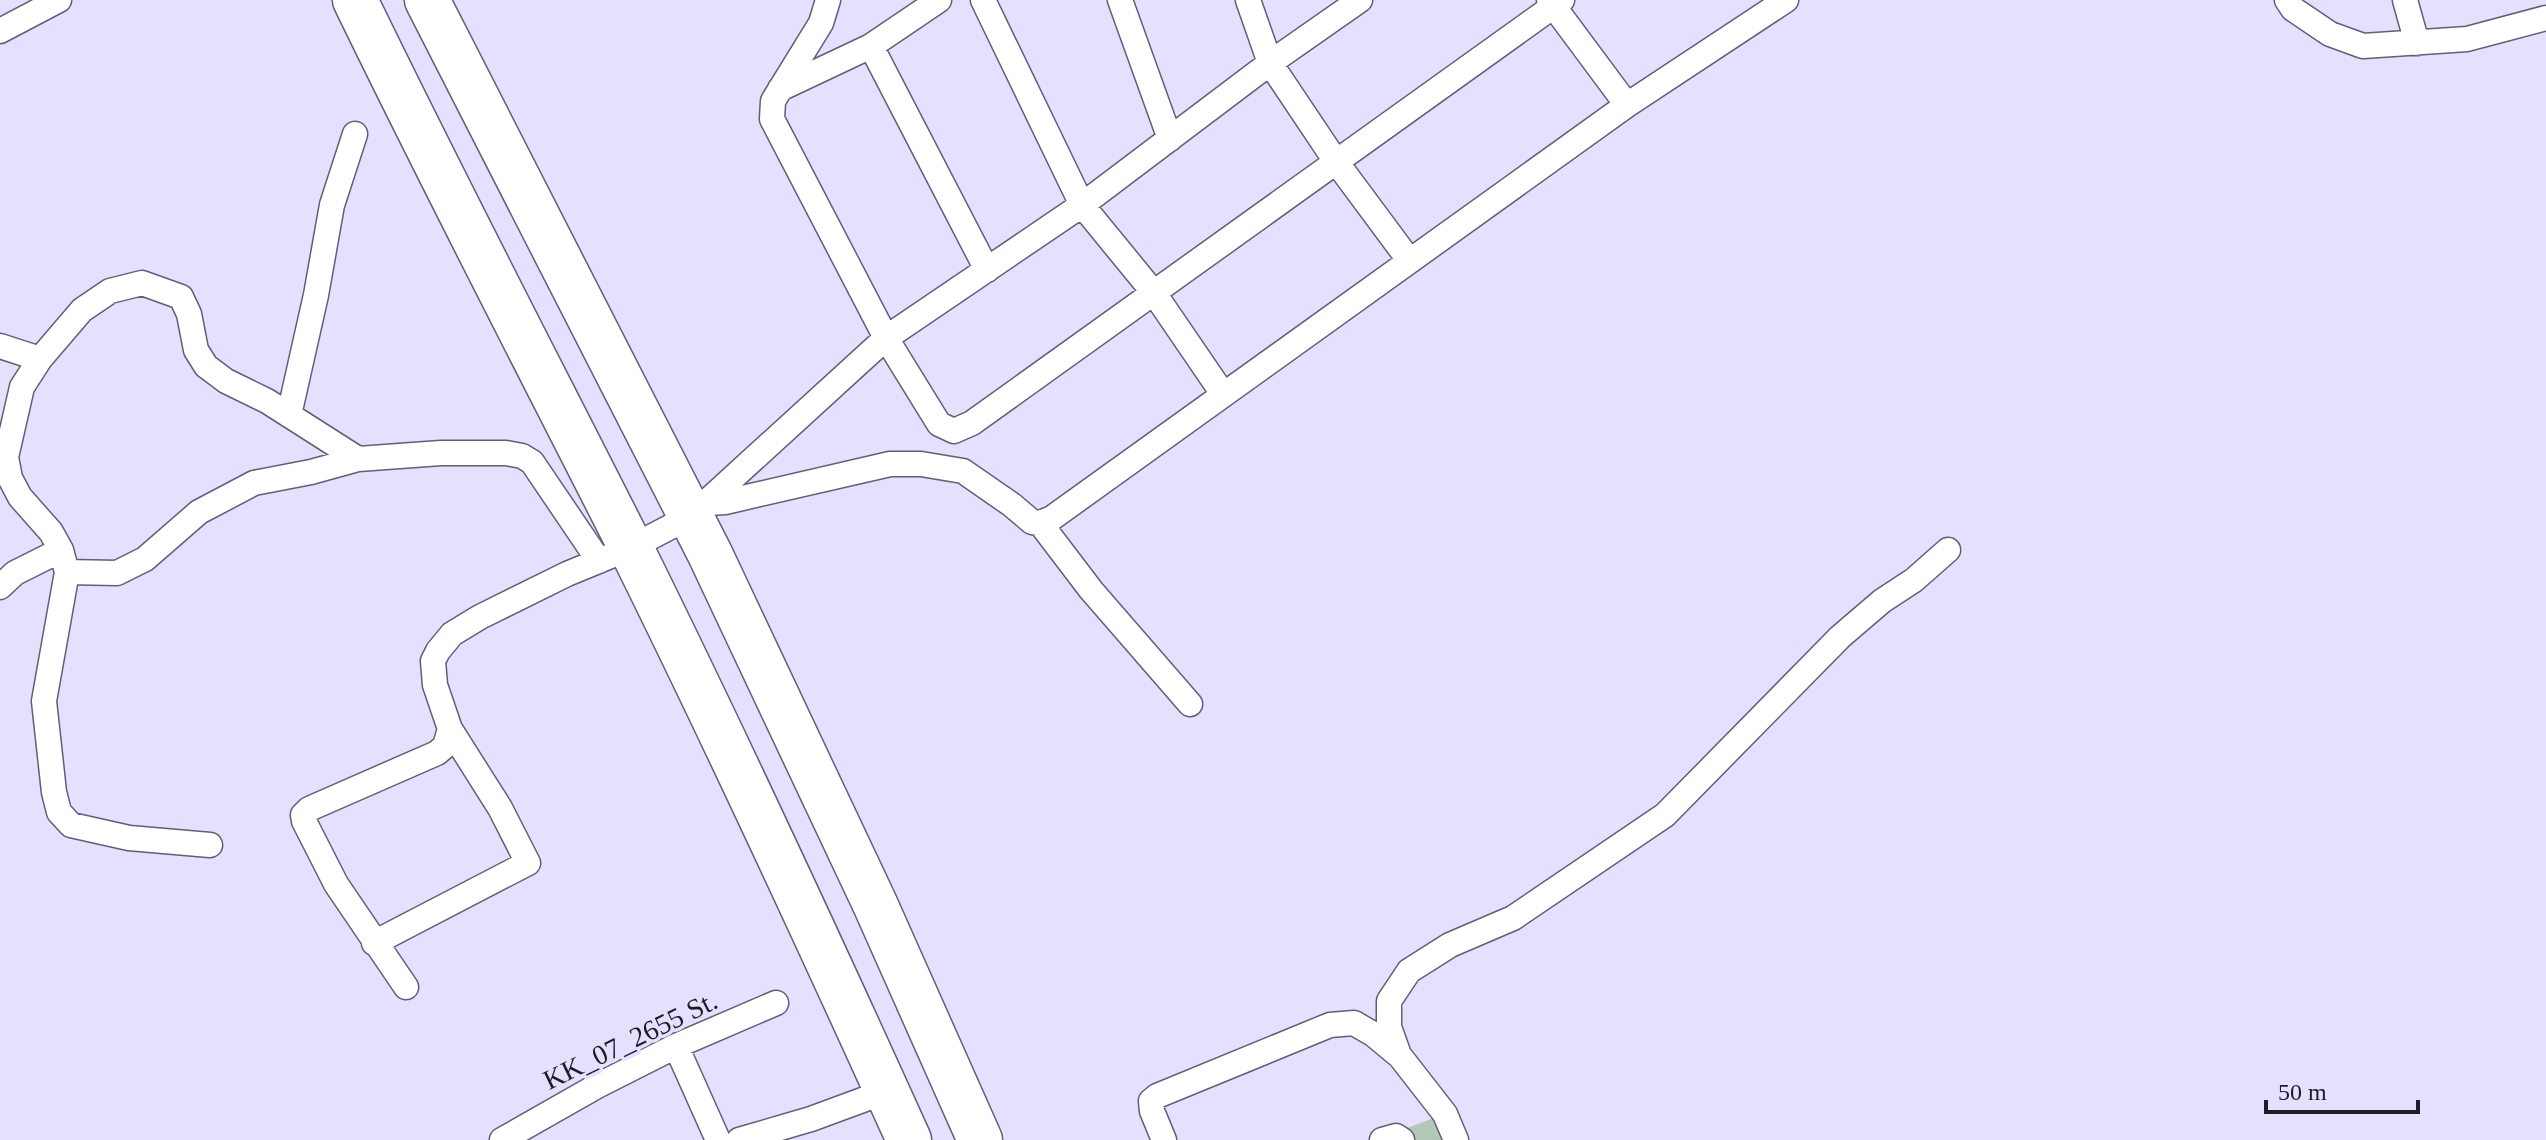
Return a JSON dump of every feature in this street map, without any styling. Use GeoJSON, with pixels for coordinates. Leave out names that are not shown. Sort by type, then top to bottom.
{"type":"FeatureCollection","features":[{"type":"Feature","properties":{"kind":"highway"},"geometry":{"type":"LineString","coordinates":[[355,0],[615,555],[728,750],[909,1140]]}},
{"type":"Feature","properties":{"kind":"highway"},"geometry":{"type":"LineString","coordinates":[[427,0],[699,509],[805,755],[980,1140]]}},
{"type":"Feature","properties":{"kind":"street"},"geometry":{"type":"LineString","coordinates":[[0,31],[59,0]]}},
{"type":"Feature","properties":{"kind":"street"},"geometry":{"type":"LineString","coordinates":[[828,0],[821,23],[773,101],[772,119],[886,338],[939,424],[954,431],[972,423],[1337,163],[1555,2],[1627,105]]}},
{"type":"Feature","properties":{"kind":"street"},"geometry":{"type":"LineString","coordinates":[[780,89],[871,46],[939,0]]}},
{"type":"Feature","properties":{"kind":"street"},"geometry":{"type":"LineString","coordinates":[[983,0],[1082,205],[1154,293],[1223,394]]}},
{"type":"Feature","properties":{"kind":"street"},"geometry":{"type":"LineString","coordinates":[[1120,0],[1170,139]]}},
{"type":"Feature","properties":{"kind":"street"},"geometry":{"type":"LineString","coordinates":[[1248,0],[1270,63],[1337,163],[1409,260]]}},
{"type":"Feature","properties":{"kind":"street"},"geometry":{"type":"LineString","coordinates":[[699,509],[886,338],[1082,205],[1270,63],[1360,0]]}},
{"type":"Feature","properties":{"kind":"street"},"geometry":{"type":"LineString","coordinates":[[374,943],[528,863],[500,808],[450,729],[435,685],[433,661],[452,634],[480,617],[615,555],[699,509],[890,464],[921,464],[963,471],[1032,522],[1040,523],[1052,518],[1627,105],[1786,0]]}},
{"type":"Feature","properties":{"kind":"street"},"geometry":{"type":"LineString","coordinates":[[2287,0],[2293,9],[2330,34],[2363,46],[2467,39],[2546,18]]}},
{"type":"Feature","properties":{"kind":"street"},"geometry":{"type":"LineString","coordinates":[[2405,0],[2417,43]]}},
{"type":"Feature","properties":{"kind":"street"},"geometry":{"type":"LineString","coordinates":[[871,46],[987,270]]}},
{"type":"Feature","properties":{"kind":"street"},"geometry":{"type":"LineString","coordinates":[[289,415],[332,205],[355,134]]}},
{"type":"Feature","properties":{"kind":"street"},"geometry":{"type":"LineString","coordinates":[[210,845],[129,838],[71,825],[59,812],[44,701],[64,561],[51,532],[20,497],[10,478],[6,457],[22,387],[40,359],[82,310],[110,291],[142,283],[181,297],[189,314],[196,350],[206,366],[358,459]]}},
{"type":"Feature","properties":{"kind":"street"},"geometry":{"type":"LineString","coordinates":[[0,346],[40,359]]}},
{"type":"Feature","properties":{"kind":"street"},"geometry":{"type":"LineString","coordinates":[[0,587],[15,573],[64,561],[117,573],[145,559],[199,512],[254,483],[358,459],[441,453],[506,453],[522,456],[532,462],[615,555]]}},
{"type":"Feature","properties":{"kind":"street"},"geometry":{"type":"LineString","coordinates":[[1040,523],[1091,590],[1190,704]]}},
{"type":"Feature","properties":{"kind":"street"},"geometry":{"type":"LineString","coordinates":[[1399,1055],[1389,1027],[1389,1001],[1409,971],[1450,945],[1513,918],[1665,815],[1840,637],[1948,550]]}},
{"type":"Feature","properties":{"kind":"street"},"geometry":{"type":"LineString","coordinates":[[406,987],[336,884],[303,815],[309,809],[437,753],[445,746],[450,729]]}},
{"type":"Feature","properties":{"kind":"street","name":"KK_07_2655 St."},"geometry":{"type":"LineString","coordinates":[[509,1138],[597,1086],[676,1046],[776,1003]]}},
{"type":"Feature","properties":{"kind":"street"},"geometry":{"type":"LineString","coordinates":[[1164,1140],[1151,1101],[1164,1091],[1330,1025],[1354,1023],[1399,1055],[1445,1114],[1456,1140]]}},
{"type":"Feature","properties":{"kind":"street"},"geometry":{"type":"LineString","coordinates":[[676,1046],[718,1140]]}},
{"type":"Feature","properties":{"kind":"street"},"geometry":{"type":"LineString","coordinates":[[739,1140],[811,1119],[887,1091]]}},
{"type":"Feature","properties":{"kind":"street"},"geometry":{"type":"LineString","coordinates":[[1382,1140],[1396,1136],[1402,1140]]}},
{"type":"Feature","properties":{"kind":"green space"},"geometry":{"type":"Polygon","coordinates":[[[1450,1112],[1460,1140],[1375,1140],[1450,1112]]]}}]}
